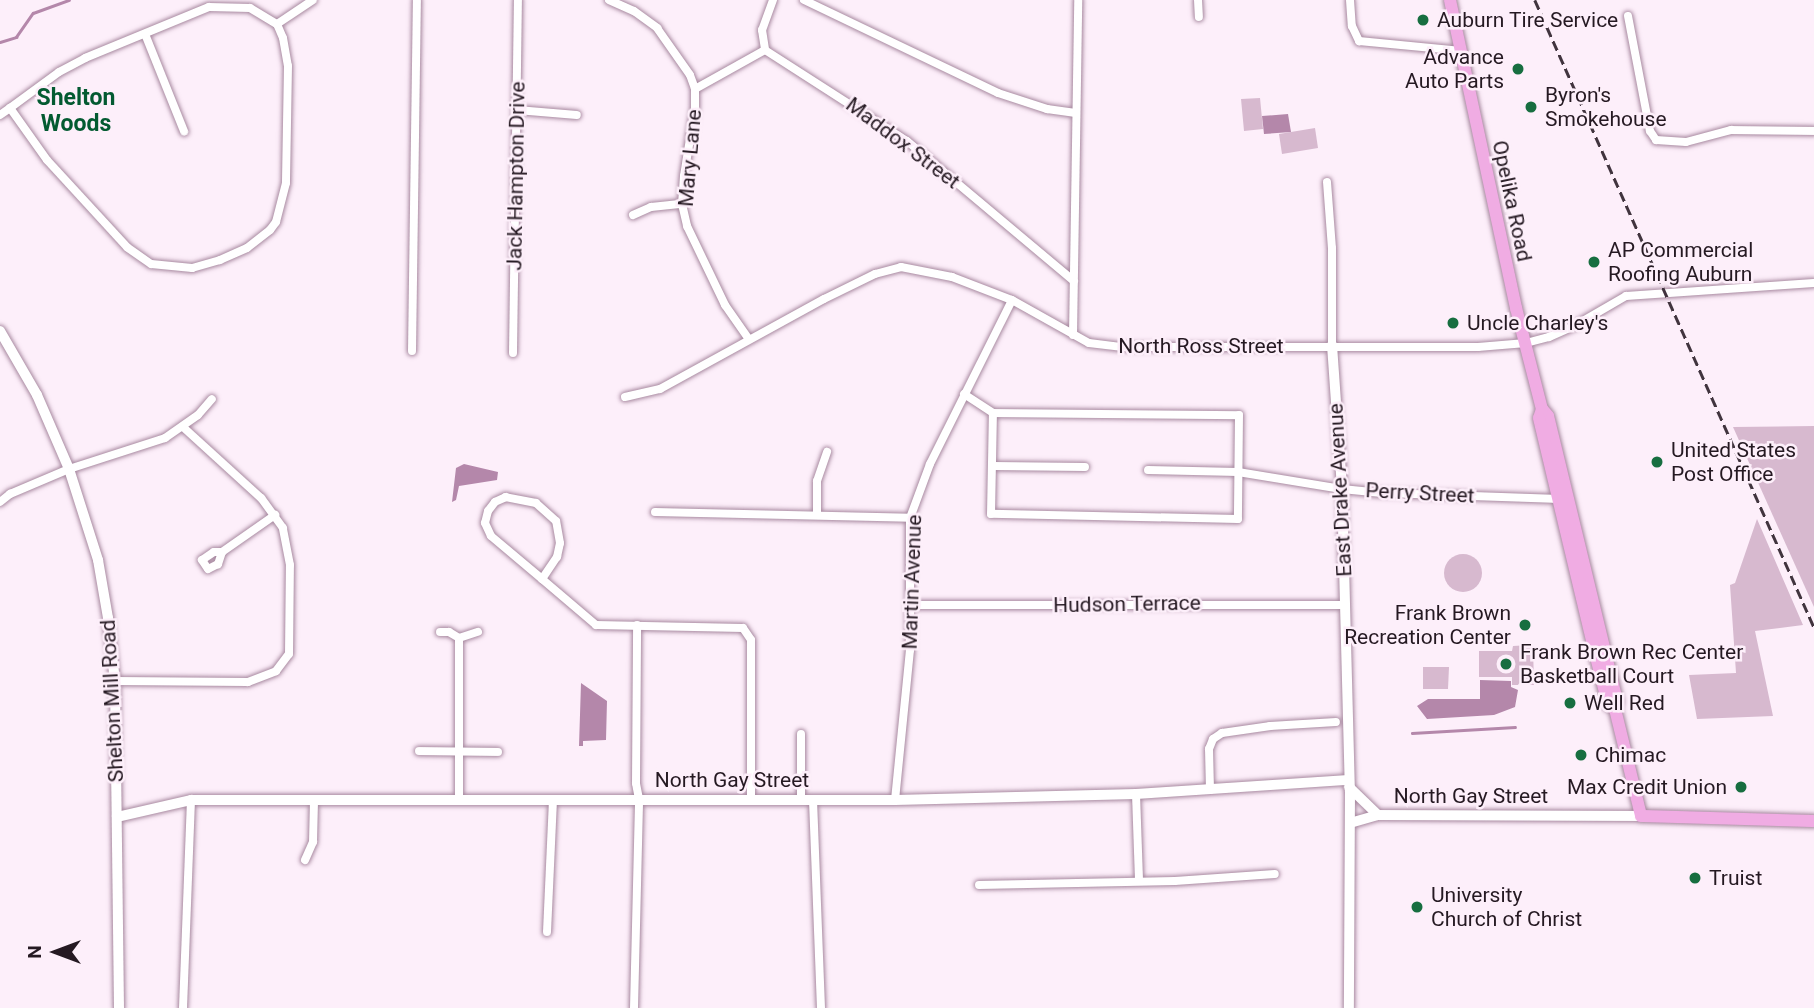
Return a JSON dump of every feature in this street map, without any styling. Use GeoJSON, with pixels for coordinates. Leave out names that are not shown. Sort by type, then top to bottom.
{"type":"FeatureCollection","features":[{"type":"Feature","properties":{"kind":"main road","name":"Opelika Road"},"geometry":{"type":"LineString","coordinates":[[1450,0],[1542,409],[1539,418],[1563,499],[1608,704],[1615,709],[1642,816]]}},
{"type":"Feature","properties":{"kind":"main road","name":"North Gay Street"},"geometry":{"type":"LineString","coordinates":[[1642,816],[1814,821]]}},
{"type":"Feature","properties":{"kind":"street"},"geometry":{"type":"LineString","coordinates":[[277,24],[313,0]]}},
{"type":"Feature","properties":{"kind":"street"},"geometry":{"type":"LineString","coordinates":[[412,351],[417,0]]}},
{"type":"Feature","properties":{"kind":"street","name":"Jack Hampton Drive"},"geometry":{"type":"LineString","coordinates":[[513,353],[518,0]]}},
{"type":"Feature","properties":{"kind":"street","name":"Mary Lane"},"geometry":{"type":"LineString","coordinates":[[609,0],[634,10],[657,27],[675,50],[695,89],[695,128],[684,176],[682,204],[698,254],[725,305],[748,338]]}},
{"type":"Feature","properties":{"kind":"street"},"geometry":{"type":"LineString","coordinates":[[695,89],[765,50],[762,30],[773,0]]}},
{"type":"Feature","properties":{"kind":"street"},"geometry":{"type":"LineString","coordinates":[[804,0],[998,93],[1047,109],[1076,113]]}},
{"type":"Feature","properties":{"kind":"street"},"geometry":{"type":"LineString","coordinates":[[1073,335],[1078,0]]}},
{"type":"Feature","properties":{"kind":"street"},"geometry":{"type":"LineString","coordinates":[[1198,0],[1199,18]]}},
{"type":"Feature","properties":{"kind":"street"},"geometry":{"type":"LineString","coordinates":[[1350,0],[1352,26],[1359,41],[1462,51]]}},
{"type":"Feature","properties":{"kind":"street"},"geometry":{"type":"LineString","coordinates":[[0,115],[10,108],[85,58],[209,7],[250,8],[277,24],[284,38],[288,66],[283,203],[270,230],[247,248],[192,268],[161,267],[135,253],[47,160],[10,108]]}},
{"type":"Feature","properties":{"kind":"street"},"geometry":{"type":"LineString","coordinates":[[1628,16],[1650,131],[1656,141],[1686,142],[1731,130],[1814,131]]}},
{"type":"Feature","properties":{"kind":"street"},"geometry":{"type":"LineString","coordinates":[[145,34],[184,131]]}},
{"type":"Feature","properties":{"kind":"street","name":"Maddox Street"},"geometry":{"type":"LineString","coordinates":[[765,50],[907,141],[1074,281]]}},
{"type":"Feature","properties":{"kind":"street"},"geometry":{"type":"LineString","coordinates":[[517,110],[577,115]]}},
{"type":"Feature","properties":{"kind":"street","name":"East Drake Avenue"},"geometry":{"type":"LineString","coordinates":[[1327,182],[1332,248],[1332,345],[1342,489],[1350,823],[1349,1008]]}},
{"type":"Feature","properties":{"kind":"street"},"geometry":{"type":"LineString","coordinates":[[633,215],[650,207],[682,204]]}},
{"type":"Feature","properties":{"kind":"street","name":"North Ross Street"},"geometry":{"type":"LineString","coordinates":[[625,397],[660,389],[748,338],[875,274],[901,267],[951,277],[1012,300],[1090,343],[1121,346],[1478,347],[1525,342],[1567,329],[1626,296],[1814,283]]}},
{"type":"Feature","properties":{"kind":"street","name":"Martin Avenue"},"geometry":{"type":"LineString","coordinates":[[895,800],[910,650],[910,518],[930,464],[1012,300]]}},
{"type":"Feature","properties":{"kind":"street","name":"Shelton Mill Road"},"geometry":{"type":"LineString","coordinates":[[0,331],[37,395],[69,470],[98,560],[115,681],[119,1008]]}},
{"type":"Feature","properties":{"kind":"street"},"geometry":{"type":"LineString","coordinates":[[964,394],[993,413],[1239,415],[1238,519],[991,514],[993,413]]}},
{"type":"Feature","properties":{"kind":"street"},"geometry":{"type":"LineString","coordinates":[[0,502],[10,494],[69,470],[165,438],[183,428],[212,399]]}},
{"type":"Feature","properties":{"kind":"street"},"geometry":{"type":"LineString","coordinates":[[115,681],[248,682],[268,677],[289,654],[291,577],[287,537],[275,515],[183,428]]}},
{"type":"Feature","properties":{"kind":"street"},"geometry":{"type":"LineString","coordinates":[[817,515],[817,481],[827,452]]}},
{"type":"Feature","properties":{"kind":"street"},"geometry":{"type":"LineString","coordinates":[[993,466],[1085,467]]}},
{"type":"Feature","properties":{"kind":"street","name":"Perry Street"},"geometry":{"type":"LineString","coordinates":[[1148,470],[1238,472],[1342,489],[1563,499]]}},
{"type":"Feature","properties":{"kind":"street"},"geometry":{"type":"LineString","coordinates":[[542,579],[558,557],[560,543],[556,521],[536,503],[506,497],[495,502],[488,511],[485,523],[491,537],[596,625],[737,626],[748,633],[751,799]]}},
{"type":"Feature","properties":{"kind":"street"},"geometry":{"type":"LineString","coordinates":[[655,512],[910,518]]}},
{"type":"Feature","properties":{"kind":"street"},"geometry":{"type":"LineString","coordinates":[[222,552],[275,515]]}},
{"type":"Feature","properties":{"kind":"street","name":"Hudson Terrace"},"geometry":{"type":"LineString","coordinates":[[910,605],[1345,605]]}},
{"type":"Feature","properties":{"kind":"street"},"geometry":{"type":"LineString","coordinates":[[634,1008],[639,799],[636,783],[636,625]]}},
{"type":"Feature","properties":{"kind":"street"},"geometry":{"type":"LineString","coordinates":[[440,632],[449,632],[459,638],[478,632]]}},
{"type":"Feature","properties":{"kind":"street"},"geometry":{"type":"LineString","coordinates":[[459,638],[459,800]]}},
{"type":"Feature","properties":{"kind":"street"},"geometry":{"type":"LineString","coordinates":[[1210,790],[1209,749],[1213,739],[1222,733],[1270,726],[1336,722]]}},
{"type":"Feature","properties":{"kind":"street"},"geometry":{"type":"LineString","coordinates":[[801,734],[821,1008]]}},
{"type":"Feature","properties":{"kind":"street"},"geometry":{"type":"LineString","coordinates":[[419,751],[498,752]]}},
{"type":"Feature","properties":{"kind":"street","name":"North Gay Street"},"geometry":{"type":"LineString","coordinates":[[117,817],[191,800],[895,800],[1136,794],[1349,784],[1378,815],[1642,816]]}},
{"type":"Feature","properties":{"kind":"street"},"geometry":{"type":"LineString","coordinates":[[1136,794],[1139,881]]}},
{"type":"Feature","properties":{"kind":"street"},"geometry":{"type":"LineString","coordinates":[[547,932],[553,799]]}},
{"type":"Feature","properties":{"kind":"street"},"geometry":{"type":"LineString","coordinates":[[183,1008],[191,800]]}},
{"type":"Feature","properties":{"kind":"street"},"geometry":{"type":"LineString","coordinates":[[305,860],[313,842],[314,801]]}},
{"type":"Feature","properties":{"kind":"street"},"geometry":{"type":"LineString","coordinates":[[1350,823],[1378,815]]}},
{"type":"Feature","properties":{"kind":"street"},"geometry":{"type":"LineString","coordinates":[[979,886],[1275,874]]}},
{"type":"Feature","properties":{"kind":"shaded area"},"geometry":{"type":"Polygon","coordinates":[[[1260,98],[1263,129],[1244,131],[1241,99],[1260,98]]]}},
{"type":"Feature","properties":{"kind":"shaded area"},"geometry":{"type":"Polygon","coordinates":[[[1288,114],[1291,132],[1264,134],[1262,116],[1288,114]]]}},
{"type":"Feature","properties":{"kind":"shaded area"},"geometry":{"type":"Polygon","coordinates":[[[1315,128],[1318,148],[1282,154],[1279,134],[1315,128]]]}},
{"type":"Feature","properties":{"kind":"shaded area"},"geometry":{"type":"Polygon","coordinates":[[[1814,426],[1814,607],[1733,427],[1814,426]]]}},
{"type":"Feature","properties":{"kind":"shaded area"},"geometry":{"type":"Polygon","coordinates":[[[464,464],[498,472],[497,480],[459,486],[456,500],[452,502],[456,468],[464,464]]]}},
{"type":"Feature","properties":{"kind":"shaded area"},"geometry":{"type":"Polygon","coordinates":[[[1757,519],[1803,625],[1755,631],[1773,716],[1697,719],[1689,675],[1736,673],[1730,585],[1735,583],[1757,519]]]}},
{"type":"Feature","properties":{"kind":"shaded area"},"geometry":{"type":"Polygon","coordinates":[[[1463,554],[1477,559],[1482,573],[1477,587],[1463,592],[1449,587],[1444,573],[1449,559],[1463,554]]]}},
{"type":"Feature","properties":{"kind":"shaded area","name":"Frank Brown Rec Center Basketball Court"},"geometry":{"type":"Polygon","coordinates":[[[1533,645],[1534,685],[1512,685],[1512,677],[1479,677],[1479,651],[1512,651],[1513,646],[1533,645]]]}},
{"type":"Feature","properties":{"kind":"shaded area"},"geometry":{"type":"Polygon","coordinates":[[[1423,667],[1449,667],[1448,689],[1423,689],[1423,667]]]}},
{"type":"Feature","properties":{"kind":"shaded area"},"geometry":{"type":"Polygon","coordinates":[[[1480,680],[1511,681],[1511,687],[1518,690],[1515,707],[1494,715],[1427,719],[1417,706],[1428,699],[1480,699],[1480,680]]]}},
{"type":"Feature","properties":{"kind":"shaded area"},"geometry":{"type":"Polygon","coordinates":[[[581,683],[607,701],[606,740],[583,741],[583,746],[579,746],[581,683]]]}},
{"type":"Feature","properties":{"kind":"waterway"},"geometry":{"type":"LineString","coordinates":[[0,42],[16,37],[33,13],[69,0]]}},
{"type":"Feature","properties":{"kind":"waterway"},"geometry":{"type":"LineString","coordinates":[[1412,733],[1515,727]]}},
{"type":"Feature","properties":{"kind":"railway"},"geometry":{"type":"LineString","coordinates":[[1535,0],[1814,627]]}},
{"type":"Feature","properties":{"kind":"place","name":"Auburn Tire Service"},"geometry":{"type":"Point","coordinates":[1423,20]}},
{"type":"Feature","properties":{"kind":"place","name":"Advance Auto Parts"},"geometry":{"type":"Point","coordinates":[1518,69]}},
{"type":"Feature","properties":{"kind":"place","name":"Byron's Smokehouse"},"geometry":{"type":"Point","coordinates":[1531,107]}},
{"type":"Feature","properties":{"kind":"place","name":"AP Commercial Roofing Auburn"},"geometry":{"type":"Point","coordinates":[1594,262]}},
{"type":"Feature","properties":{"kind":"place","name":"Uncle Charley's"},"geometry":{"type":"Point","coordinates":[1453,323]}},
{"type":"Feature","properties":{"kind":"place","name":"United States Post Office"},"geometry":{"type":"Point","coordinates":[1657,462]}},
{"type":"Feature","properties":{"kind":"place","name":"Frank Brown Recreation Center"},"geometry":{"type":"Point","coordinates":[1525,625]}},
{"type":"Feature","properties":{"kind":"place","name":"Frank Brown Rec Center Basketball Court"},"geometry":{"type":"Point","coordinates":[1506,664]}},
{"type":"Feature","properties":{"kind":"place","name":"Well Red"},"geometry":{"type":"Point","coordinates":[1570,703]}},
{"type":"Feature","properties":{"kind":"place","name":"Chimac"},"geometry":{"type":"Point","coordinates":[1581,755]}},
{"type":"Feature","properties":{"kind":"place","name":"Max Credit Union"},"geometry":{"type":"Point","coordinates":[1741,787]}},
{"type":"Feature","properties":{"kind":"place","name":"Truist"},"geometry":{"type":"Point","coordinates":[1695,878]}},
{"type":"Feature","properties":{"kind":"place","name":"University Church of Christ"},"geometry":{"type":"Point","coordinates":[1417,907]}},
{"type":"Feature","properties":{"kind":"district","name":"Shelton Woods"},"geometry":{"type":"Point","coordinates":[76,111]}}]}
